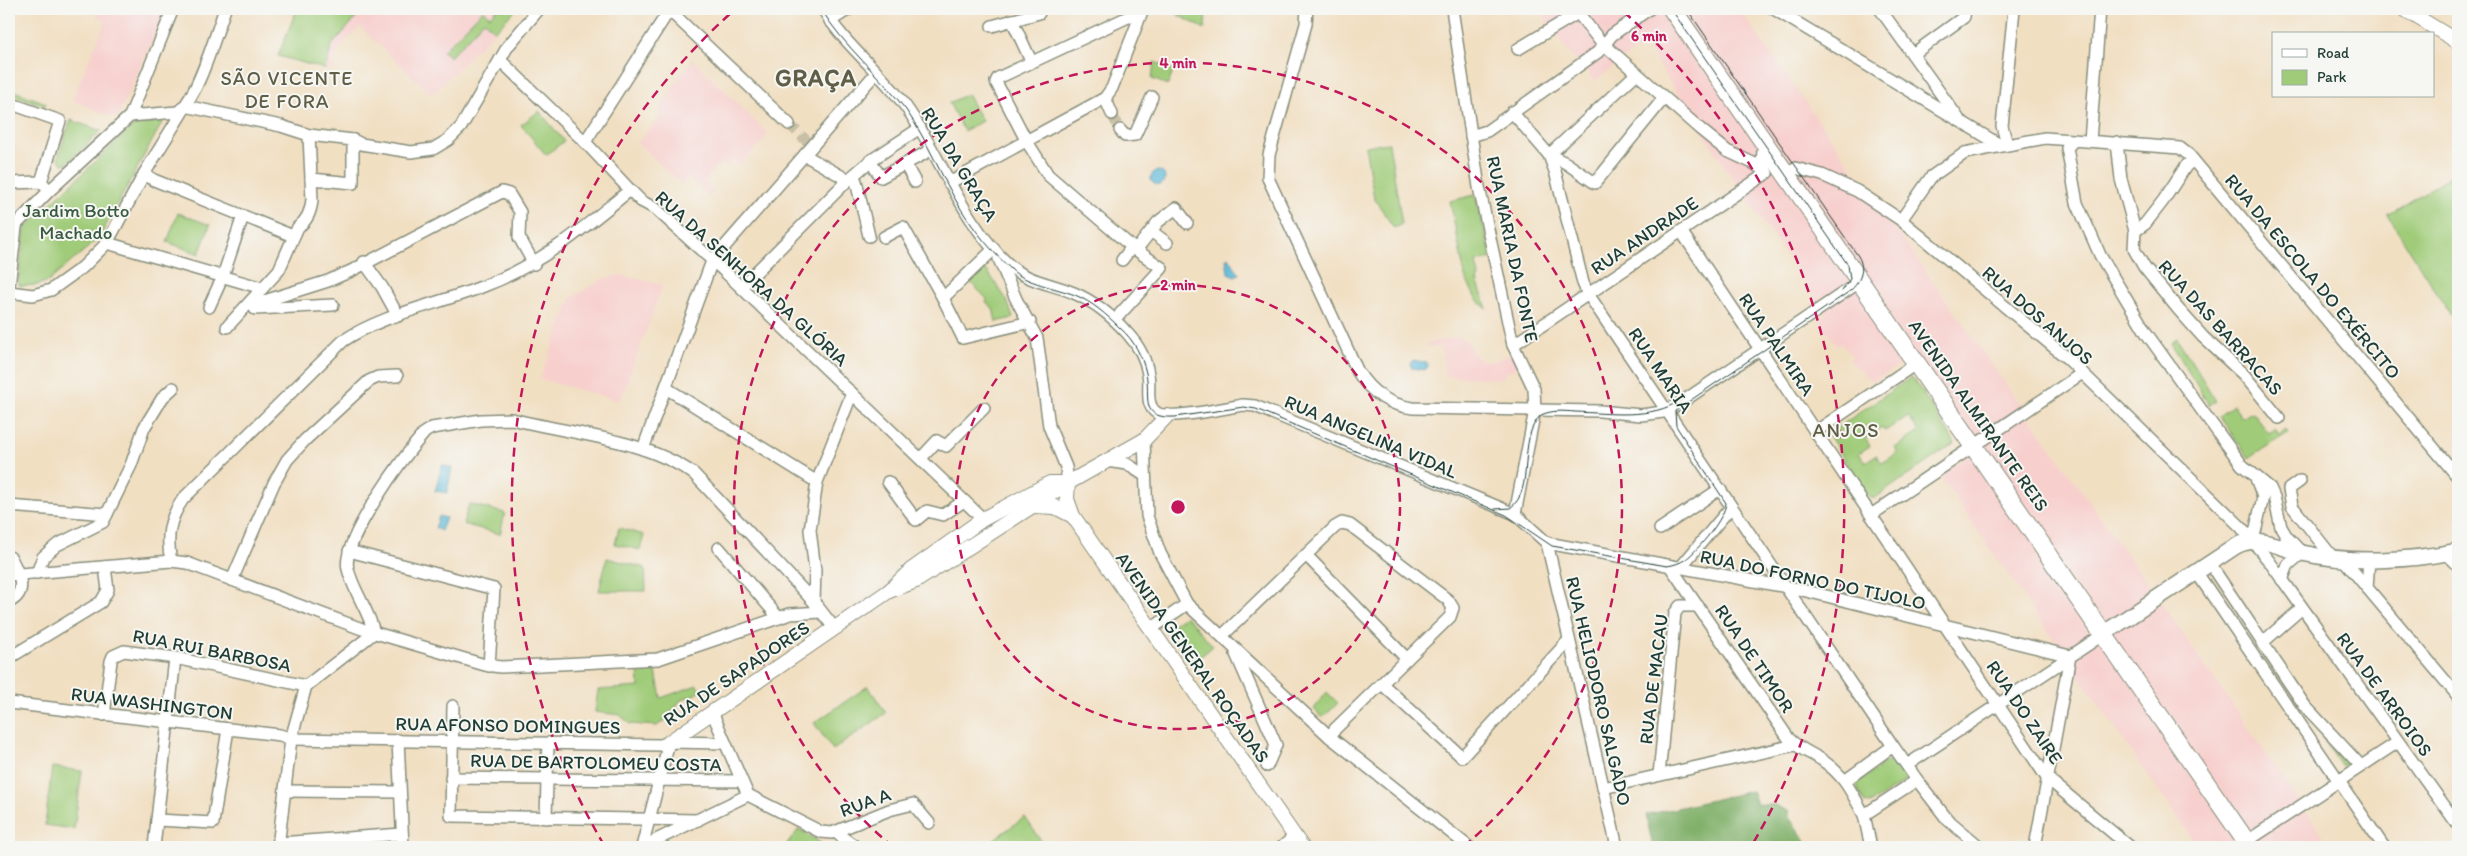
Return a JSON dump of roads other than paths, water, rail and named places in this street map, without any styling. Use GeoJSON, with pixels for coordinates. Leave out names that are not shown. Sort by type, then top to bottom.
{"type":"FeatureCollection","features":[{"type":"Feature","properties":{"kind":"main road","name":"AVENIDA ALMIRANTE REIS"},"geometry":{"type":"LineString","coordinates":[[1672,9],[1782,170],[1865,278],[2253,843]]}},
{"type":"Feature","properties":{"kind":"main road","name":"AVENIDA ALMIRANTE REIS"},"geometry":{"type":"LineString","coordinates":[[1684,9],[1782,170]]}},
{"type":"Feature","properties":{"kind":"main road","name":"AVENIDA ALMIRANTE REIS"},"geometry":{"type":"LineString","coordinates":[[1865,278],[1917,363],[1978,443]]}},
{"type":"Feature","properties":{"kind":"main road"},"geometry":{"type":"LineString","coordinates":[[2108,631],[2236,546],[2253,541],[2302,553],[2338,559],[2369,559],[2453,553]]}},
{"type":"Feature","properties":{"kind":"street"},"geometry":{"type":"LineString","coordinates":[[9,286],[12,230],[50,191],[130,116],[173,9]]}},
{"type":"Feature","properties":{"kind":"street"},"geometry":{"type":"LineString","coordinates":[[9,292],[33,295],[51,290],[83,267],[107,243],[144,174],[193,95],[226,9]]}},
{"type":"Feature","properties":{"kind":"street"},"geometry":{"type":"LineString","coordinates":[[130,116],[177,112],[185,108],[281,126],[309,135],[353,140],[361,144],[421,152],[442,144],[461,128],[517,34],[539,9]]}},
{"type":"Feature","properties":{"kind":"street","name":"RUA DA GRAÇA"},"geometry":{"type":"LineString","coordinates":[[823,9],[830,21],[880,77],[920,128],[967,215],[994,249],[1016,271],[1083,298],[1123,329],[1136,345],[1145,364],[1149,376],[1150,406],[1158,414],[1168,416]]}},
{"type":"Feature","properties":{"kind":"street"},"geometry":{"type":"LineString","coordinates":[[830,21],[849,9]]}},
{"type":"Feature","properties":{"kind":"street"},"geometry":{"type":"LineString","coordinates":[[1120,314],[1162,268],[1134,248],[1048,175],[1026,140],[996,82],[998,78],[1031,61],[1143,9]]}},
{"type":"Feature","properties":{"kind":"street"},"geometry":{"type":"LineString","coordinates":[[949,183],[1104,98],[1112,88],[1143,9]]}},
{"type":"Feature","properties":{"kind":"street"},"geometry":{"type":"LineString","coordinates":[[1308,9],[1303,34],[1269,155],[1268,172],[1272,189],[1358,372],[1374,392],[1388,402],[1404,407],[1600,411],[1641,415],[1668,410],[1865,278]]}},
{"type":"Feature","properties":{"kind":"street","name":"RUA MARIA DA FONTE"},"geometry":{"type":"LineString","coordinates":[[1452,9],[1479,186],[1513,345],[1532,382],[1535,410],[1515,514]]}},
{"type":"Feature","properties":{"kind":"street"},"geometry":{"type":"LineString","coordinates":[[1471,136],[1487,131],[1598,52],[1612,35],[1649,9]]}},
{"type":"Feature","properties":{"kind":"street"},"geometry":{"type":"LineString","coordinates":[[1774,9],[1960,121],[2003,144]]}},
{"type":"Feature","properties":{"kind":"street"},"geometry":{"type":"LineString","coordinates":[[1880,9],[1960,121]]}},
{"type":"Feature","properties":{"kind":"street"},"geometry":{"type":"LineString","coordinates":[[1913,54],[1964,17],[1965,9]]}},
{"type":"Feature","properties":{"kind":"street"},"geometry":{"type":"LineString","coordinates":[[2003,144],[2002,126],[2014,9]]}},
{"type":"Feature","properties":{"kind":"street"},"geometry":{"type":"LineString","coordinates":[[2090,141],[2100,9]]}},
{"type":"Feature","properties":{"kind":"street"},"geometry":{"type":"LineString","coordinates":[[2404,9],[2458,42]]}},
{"type":"Feature","properties":{"kind":"street"},"geometry":{"type":"LineString","coordinates":[[585,142],[670,10],[789,124]]}},
{"type":"Feature","properties":{"kind":"street"},"geometry":{"type":"LineString","coordinates":[[1518,49],[1576,11]]}},
{"type":"Feature","properties":{"kind":"street","name":"RUA DOS ANJOS"},"geometry":{"type":"LineString","coordinates":[[1576,11],[1604,45],[1721,146],[1759,163],[1782,170],[1822,176],[1856,191],[1902,220],[2066,358],[2236,522],[2253,541],[2282,580]]}},
{"type":"Feature","properties":{"kind":"street"},"geometry":{"type":"LineString","coordinates":[[992,26],[1039,13]]}},
{"type":"Feature","properties":{"kind":"street"},"geometry":{"type":"LineString","coordinates":[[1012,20],[1031,61]]}},
{"type":"Feature","properties":{"kind":"street","name":"RUA DA SENHORA DA GLÓRIA"},"geometry":{"type":"LineString","coordinates":[[500,60],[585,142],[641,201],[656,209],[741,287],[983,519]]}},
{"type":"Feature","properties":{"kind":"street"},"geometry":{"type":"LineString","coordinates":[[1549,155],[1636,74]]}},
{"type":"Feature","properties":{"kind":"street"},"geometry":{"type":"LineString","coordinates":[[643,448],[712,261],[809,147],[880,77]]}},
{"type":"Feature","properties":{"kind":"street"},"geometry":{"type":"LineString","coordinates":[[1120,130],[1125,136],[1135,135],[1152,97]]}},
{"type":"Feature","properties":{"kind":"street"},"geometry":{"type":"LineString","coordinates":[[1104,98],[1112,114]]}},
{"type":"Feature","properties":{"kind":"street"},"geometry":{"type":"LineString","coordinates":[[1512,112],[1549,155],[1566,163],[1595,183],[1664,98]]}},
{"type":"Feature","properties":{"kind":"street"},"geometry":{"type":"LineString","coordinates":[[9,103],[60,121],[40,182]]}},
{"type":"Feature","properties":{"kind":"street"},"geometry":{"type":"LineString","coordinates":[[741,287],[850,178],[870,161],[920,128]]}},
{"type":"Feature","properties":{"kind":"street"},"geometry":{"type":"LineString","coordinates":[[227,327],[279,270],[295,232],[302,225],[311,210],[312,179],[309,135]]}},
{"type":"Feature","properties":{"kind":"street","name":"RUA DA ESCOLA DO EXÉRCITO"},"geometry":{"type":"LineString","coordinates":[[1902,220],[1928,181],[1938,171],[1965,153],[2003,144],[2045,138],[2176,147],[2186,152],[2193,160],[2458,477]]}},
{"type":"Feature","properties":{"kind":"street"},"geometry":{"type":"LineString","coordinates":[[312,179],[353,183],[353,140]]}},
{"type":"Feature","properties":{"kind":"street"},"geometry":{"type":"LineString","coordinates":[[2074,140],[2067,148],[2077,203],[2094,244],[2147,334],[2242,466],[2270,488],[2281,527],[2287,537],[2302,553],[2288,565],[2282,580]]}},
{"type":"Feature","properties":{"kind":"street"},"geometry":{"type":"LineString","coordinates":[[1759,163],[1764,141]]}},
{"type":"Feature","properties":{"kind":"street","name":"RUA DAS BARRACAS"},"geometry":{"type":"LineString","coordinates":[[2117,142],[2121,179],[2135,231],[2134,249],[2144,266],[2178,309],[2203,337],[2244,375],[2279,418]]}},
{"type":"Feature","properties":{"kind":"street"},"geometry":{"type":"LineString","coordinates":[[809,147],[808,157],[856,181],[868,236]]}},
{"type":"Feature","properties":{"kind":"street"},"geometry":{"type":"LineString","coordinates":[[870,161],[881,177],[931,150]]}},
{"type":"Feature","properties":{"kind":"street","name":"RUA MARIA"},"geometry":{"type":"LineString","coordinates":[[1549,155],[1555,171],[1582,283],[1588,294],[1917,780],[1947,819],[1980,847]]}},
{"type":"Feature","properties":{"kind":"street"},"geometry":{"type":"LineString","coordinates":[[2135,231],[2145,224],[2193,160]]}},
{"type":"Feature","properties":{"kind":"street"},"geometry":{"type":"LineString","coordinates":[[905,164],[915,182]]}},
{"type":"Feature","properties":{"kind":"street","name":"RUA ANDRADE"},"geometry":{"type":"LineString","coordinates":[[1513,345],[1680,232],[1782,170]]}},
{"type":"Feature","properties":{"kind":"street"},"geometry":{"type":"LineString","coordinates":[[144,174],[154,180],[243,216],[295,232]]}},
{"type":"Feature","properties":{"kind":"street"},"geometry":{"type":"LineString","coordinates":[[9,184],[40,182],[50,191]]}},
{"type":"Feature","properties":{"kind":"street"},"geometry":{"type":"LineString","coordinates":[[171,561],[168,544],[170,524],[183,499],[343,341],[364,329],[486,286],[534,264],[580,232],[630,190]]}},
{"type":"Feature","properties":{"kind":"street"},"geometry":{"type":"LineString","coordinates":[[332,305],[255,309],[255,304],[328,281],[502,192],[509,194],[520,212],[519,236],[534,264]]}},
{"type":"Feature","properties":{"kind":"street"},"geometry":{"type":"LineString","coordinates":[[1122,260],[1158,222],[1176,208],[1187,223]]}},
{"type":"Feature","properties":{"kind":"street"},"geometry":{"type":"LineString","coordinates":[[209,307],[222,280],[243,216]]}},
{"type":"Feature","properties":{"kind":"street"},"geometry":{"type":"LineString","coordinates":[[884,237],[903,227],[963,338],[1030,322]]}},
{"type":"Feature","properties":{"kind":"street"},"geometry":{"type":"LineString","coordinates":[[1151,231],[1167,243]]}},
{"type":"Feature","properties":{"kind":"street","name":"RUA PALMIRA"},"geometry":{"type":"LineString","coordinates":[[1680,232],[1946,626]]}},
{"type":"Feature","properties":{"kind":"street"},"geometry":{"type":"LineString","coordinates":[[107,243],[222,280],[262,288],[271,298]]}},
{"type":"Feature","properties":{"kind":"street"},"geometry":{"type":"LineString","coordinates":[[943,298],[994,249],[1016,299],[1037,338],[1048,426],[1066,467],[1068,483]]}},
{"type":"Feature","properties":{"kind":"street"},"geometry":{"type":"LineString","coordinates":[[364,262],[382,286],[398,316]]}},
{"type":"Feature","properties":{"kind":"street"},"geometry":{"type":"LineString","coordinates":[[1815,432],[1917,363]]}},
{"type":"Feature","properties":{"kind":"street"},"geometry":{"type":"LineString","coordinates":[[1871,515],[2081,374]]}},
{"type":"Feature","properties":{"kind":"street"},"geometry":{"type":"LineString","coordinates":[[232,580],[274,483],[296,450],[369,380],[378,377],[397,376]]}},
{"type":"Feature","properties":{"kind":"street"},"geometry":{"type":"LineString","coordinates":[[37,573],[43,557],[57,545],[103,522],[131,465],[144,428],[163,397],[173,388]]}},
{"type":"Feature","properties":{"kind":"street"},"geometry":{"type":"LineString","coordinates":[[666,388],[817,482]]}},
{"type":"Feature","properties":{"kind":"street"},"geometry":{"type":"LineString","coordinates":[[814,602],[815,570],[810,530],[817,482],[852,393]]}},
{"type":"Feature","properties":{"kind":"street","name":"RUA ANGELINA VIDAL"},"geometry":{"type":"LineString","coordinates":[[1168,416],[1243,405],[1255,406],[1515,514],[1547,543]]}},
{"type":"Feature","properties":{"kind":"street"},"geometry":{"type":"LineString","coordinates":[[924,455],[938,441],[946,446],[984,408]]}},
{"type":"Feature","properties":{"kind":"street","name":"RUA DE SAPADORES"},"geometry":{"type":"LineString","coordinates":[[890,591],[916,581],[1068,483],[1144,440],[1168,416]]}},
{"type":"Feature","properties":{"kind":"street"},"geometry":{"type":"LineString","coordinates":[[374,633],[347,569],[349,551],[393,472],[425,432],[432,428],[507,418],[643,448],[694,474],[814,602],[835,629]]}},
{"type":"Feature","properties":{"kind":"street"},"geometry":{"type":"LineString","coordinates":[[1144,440],[1147,516],[1160,553],[1187,604],[1330,738],[1469,847]]}},
{"type":"Feature","properties":{"kind":"street"},"geometry":{"type":"LineString","coordinates":[[1106,461],[1127,464],[1144,475]]}},
{"type":"Feature","properties":{"kind":"street"},"geometry":{"type":"LineString","coordinates":[[2253,541],[2264,497],[2256,478]]}},
{"type":"Feature","properties":{"kind":"street"},"geometry":{"type":"LineString","coordinates":[[2300,481],[2289,489],[2292,506],[2338,559],[2367,588],[2458,696]]}},
{"type":"Feature","properties":{"kind":"street"},"geometry":{"type":"LineString","coordinates":[[888,482],[916,520],[927,512],[943,516],[964,501]]}},
{"type":"Feature","properties":{"kind":"street","name":"RUA DE SAPADORES"},"geometry":{"type":"LineString","coordinates":[[642,847],[669,742],[890,591],[911,570],[983,519],[1050,483],[1068,483]]}},
{"type":"Feature","properties":{"kind":"street","name":"AVENIDA GENERAL ROÇADAS"},"geometry":{"type":"LineString","coordinates":[[1068,483],[1067,499],[1073,516],[1298,842]]}},
{"type":"Feature","properties":{"kind":"street"},"geometry":{"type":"LineString","coordinates":[[1660,529],[1720,489]]}},
{"type":"Feature","properties":{"kind":"street"},"geometry":{"type":"LineString","coordinates":[[9,506],[107,514]]}},
{"type":"Feature","properties":{"kind":"street"},"geometry":{"type":"LineString","coordinates":[[1032,506],[1055,507],[1073,516]]}},
{"type":"Feature","properties":{"kind":"street"},"geometry":{"type":"LineString","coordinates":[[1675,567],[1731,507]]}},
{"type":"Feature","properties":{"kind":"street"},"geometry":{"type":"LineString","coordinates":[[1222,636],[1335,527],[1342,523],[1350,525],[1448,600],[1453,608],[1450,616],[1330,738]]}},
{"type":"Feature","properties":{"kind":"street","name":"RUA DO FORNO DO TIJOLO"},"geometry":{"type":"LineString","coordinates":[[1547,543],[1785,587],[2070,656]]}},
{"type":"Feature","properties":{"kind":"street","name":"RUA HELIODORO SALGADO"},"geometry":{"type":"LineString","coordinates":[[1547,543],[1617,847]]}},
{"type":"Feature","properties":{"kind":"street"},"geometry":{"type":"LineString","coordinates":[[719,548],[779,618]]}},
{"type":"Feature","properties":{"kind":"street"},"geometry":{"type":"LineString","coordinates":[[349,551],[494,589],[489,666]]}},
{"type":"Feature","properties":{"kind":"street"},"geometry":{"type":"LineString","coordinates":[[2453,553],[2458,565]]}},
{"type":"Feature","properties":{"kind":"street"},"geometry":{"type":"LineString","coordinates":[[1306,555],[1407,659]]}},
{"type":"Feature","properties":{"kind":"street"},"geometry":{"type":"LineString","coordinates":[[9,558],[11,558],[20,592],[9,602]]}},
{"type":"Feature","properties":{"kind":"street"},"geometry":{"type":"LineString","coordinates":[[2367,588],[2369,559]]}},
{"type":"Feature","properties":{"kind":"street"},"geometry":{"type":"LineString","coordinates":[[14,575],[171,561],[187,563],[374,633],[489,666],[658,659],[790,614],[821,612]]}},
{"type":"Feature","properties":{"kind":"street"},"geometry":{"type":"LineString","coordinates":[[9,658],[101,602],[108,590],[105,567]]}},
{"type":"Feature","properties":{"kind":"street","name":"RUA DE TIMOR"},"geometry":{"type":"LineString","coordinates":[[1675,567],[1687,590],[1795,745]]}},
{"type":"Feature","properties":{"kind":"street"},"geometry":{"type":"LineString","coordinates":[[1687,590],[1688,577],[1696,570]]}},
{"type":"Feature","properties":{"kind":"street"},"geometry":{"type":"LineString","coordinates":[[2197,573],[2384,847]]}},
{"type":"Feature","properties":{"kind":"street"},"geometry":{"type":"LineString","coordinates":[[2216,573],[2305,706],[2361,766]]}},
{"type":"Feature","properties":{"kind":"street","name":"RUA DE ARROIOS"},"geometry":{"type":"LineString","coordinates":[[2282,580],[2458,825]]}},
{"type":"Feature","properties":{"kind":"street"},"geometry":{"type":"LineString","coordinates":[[1151,629],[1187,604]]}},
{"type":"Feature","properties":{"kind":"street","name":"RUA DE MACAU"},"geometry":{"type":"LineString","coordinates":[[1659,775],[1675,613],[1680,606],[1698,606]]}},
{"type":"Feature","properties":{"kind":"street"},"geometry":{"type":"LineString","coordinates":[[2262,642],[2302,608]]}},
{"type":"Feature","properties":{"kind":"street","name":"RUA DO ZAIRE"},"geometry":{"type":"LineString","coordinates":[[1946,626],[2048,778],[2130,847]]}},
{"type":"Feature","properties":{"kind":"street"},"geometry":{"type":"LineString","coordinates":[[1907,765],[2108,631]]}},
{"type":"Feature","properties":{"kind":"street"},"geometry":{"type":"LineString","coordinates":[[374,633],[306,686],[292,739],[278,845],[402,834]]}},
{"type":"Feature","properties":{"kind":"street"},"geometry":{"type":"LineString","coordinates":[[1382,684],[1462,757],[1569,640]]}},
{"type":"Feature","properties":{"kind":"street"},"geometry":{"type":"LineString","coordinates":[[1235,650],[1276,745],[1267,766]]}},
{"type":"Feature","properties":{"kind":"street","name":"RUA RUI BARBOSA"},"geometry":{"type":"LineString","coordinates":[[104,715],[113,656],[124,651],[175,658],[306,686]]}},
{"type":"Feature","properties":{"kind":"street"},"geometry":{"type":"LineString","coordinates":[[2034,847],[2070,656]]}},
{"type":"Feature","properties":{"kind":"street"},"geometry":{"type":"LineString","coordinates":[[154,847],[175,658]]}},
{"type":"Feature","properties":{"kind":"street","name":"RUA WASHINGTON"},"geometry":{"type":"LineString","coordinates":[[9,703],[280,735],[292,739]]}},
{"type":"Feature","properties":{"kind":"street"},"geometry":{"type":"LineString","coordinates":[[453,706],[451,816],[698,820]]}},
{"type":"Feature","properties":{"kind":"street"},"geometry":{"type":"LineString","coordinates":[[712,712],[748,795],[821,832],[835,832],[856,847]]}},
{"type":"Feature","properties":{"kind":"street"},"geometry":{"type":"LineString","coordinates":[[157,820],[213,823],[228,729]]}},
{"type":"Feature","properties":{"kind":"street","name":"RUA AFONSO DOMINGUES"},"geometry":{"type":"LineString","coordinates":[[292,739],[661,745],[669,742],[724,743]]}},
{"type":"Feature","properties":{"kind":"street"},"geometry":{"type":"LineString","coordinates":[[398,740],[403,847]]}},
{"type":"Feature","properties":{"kind":"street"},"geometry":{"type":"LineString","coordinates":[[2253,843],[2339,780],[2398,742]]}},
{"type":"Feature","properties":{"kind":"street"},"geometry":{"type":"LineString","coordinates":[[546,818],[548,743]]}},
{"type":"Feature","properties":{"kind":"street"},"geometry":{"type":"LineString","coordinates":[[1603,788],[1795,745],[1822,760],[1846,780],[1864,815],[1871,847]]}},
{"type":"Feature","properties":{"kind":"street"},"geometry":{"type":"LineString","coordinates":[[1846,780],[1893,746]]}},
{"type":"Feature","properties":{"kind":"street","name":"RUA DE BARTOLOMEU COSTA"},"geometry":{"type":"LineString","coordinates":[[451,778],[741,781]]}},
{"type":"Feature","properties":{"kind":"street"},"geometry":{"type":"LineString","coordinates":[[1864,815],[1917,780]]}},
{"type":"Feature","properties":{"kind":"street"},"geometry":{"type":"LineString","coordinates":[[285,791],[400,792]]}},
{"type":"Feature","properties":{"kind":"street"},"geometry":{"type":"LineString","coordinates":[[642,847],[748,795]]}},
{"type":"Feature","properties":{"kind":"street","name":"RUA A"},"geometry":{"type":"LineString","coordinates":[[835,832],[889,810],[913,804],[929,823]]}},
{"type":"Feature","properties":{"kind":"street"},"geometry":{"type":"LineString","coordinates":[[1282,847],[1298,842]]}},
{"type":"Feature","properties":{"kind":"water"},"geometry":{"type":"Polygon","coordinates":[[[1155,171],[1161,171],[1165,178],[1161,185],[1155,185],[1151,181],[1151,175],[1155,171]]]}},
{"type":"Feature","properties":{"kind":"water"},"geometry":{"type":"Polygon","coordinates":[[[1229,257],[1239,274],[1235,276],[1228,273],[1226,259],[1229,257]]]}},
{"type":"Feature","properties":{"kind":"water"},"geometry":{"type":"Polygon","coordinates":[[[1413,360],[1427,363],[1428,367],[1425,370],[1412,368],[1410,364],[1413,360]]]}},
{"type":"Feature","properties":{"kind":"water"},"geometry":{"type":"Polygon","coordinates":[[[442,465],[452,468],[447,493],[435,491],[442,465]]]}},
{"type":"Feature","properties":{"kind":"water"},"geometry":{"type":"Polygon","coordinates":[[[439,516],[446,518],[441,531],[435,528],[439,516]]]}},
{"type":"Feature","properties":{"kind":"tunnel"},"geometry":{"type":"LineString","coordinates":[[1112,114],[1120,130]]}},
{"type":"Feature","properties":{"kind":"tunnel"},"geometry":{"type":"LineString","coordinates":[[789,124],[809,143]]}},
{"type":"Feature","properties":{"kind":"tram line"},"geometry":{"type":"LineString","coordinates":[[821,9],[840,36],[885,84],[906,110],[961,209],[998,256],[1018,275],[1087,301],[1105,314],[1125,333],[1137,349],[1142,360],[1146,373],[1148,405],[1156,414],[1163,417],[1175,417],[1244,407],[1256,409],[1506,515],[1552,546],[1667,566],[1677,564],[1697,549],[1716,525],[1726,503],[1676,426],[1675,411],[1850,291],[1857,284],[1862,270],[1858,256],[1687,9]]}},
{"type":"Feature","properties":{"kind":"tram line"},"geometry":{"type":"LineString","coordinates":[[1671,9],[1848,265],[1850,279],[1842,291]]}},
{"type":"Feature","properties":{"kind":"tram line"},"geometry":{"type":"LineString","coordinates":[[1495,509],[1510,508],[1518,500],[1525,477],[1529,437],[1541,415],[1558,411],[1616,414],[1644,413],[1669,406],[1681,400]]}},
{"type":"Feature","properties":{"kind":"district","name":"GRAÇA"},"geometry":{"type":"Point","coordinates":[816,78]}},
{"type":"Feature","properties":{"kind":"district","name":"SÃO VICENTE DE FORA"},"geometry":{"type":"Point","coordinates":[287,90]}},
{"type":"Feature","properties":{"kind":"district","name":"ANJOS"},"geometry":{"type":"Point","coordinates":[1846,430]}},
{"type":"Feature","properties":{"kind":"park label","name":"Jardim Botto Machado"},"geometry":{"type":"Point","coordinates":[76,221]}}]}
